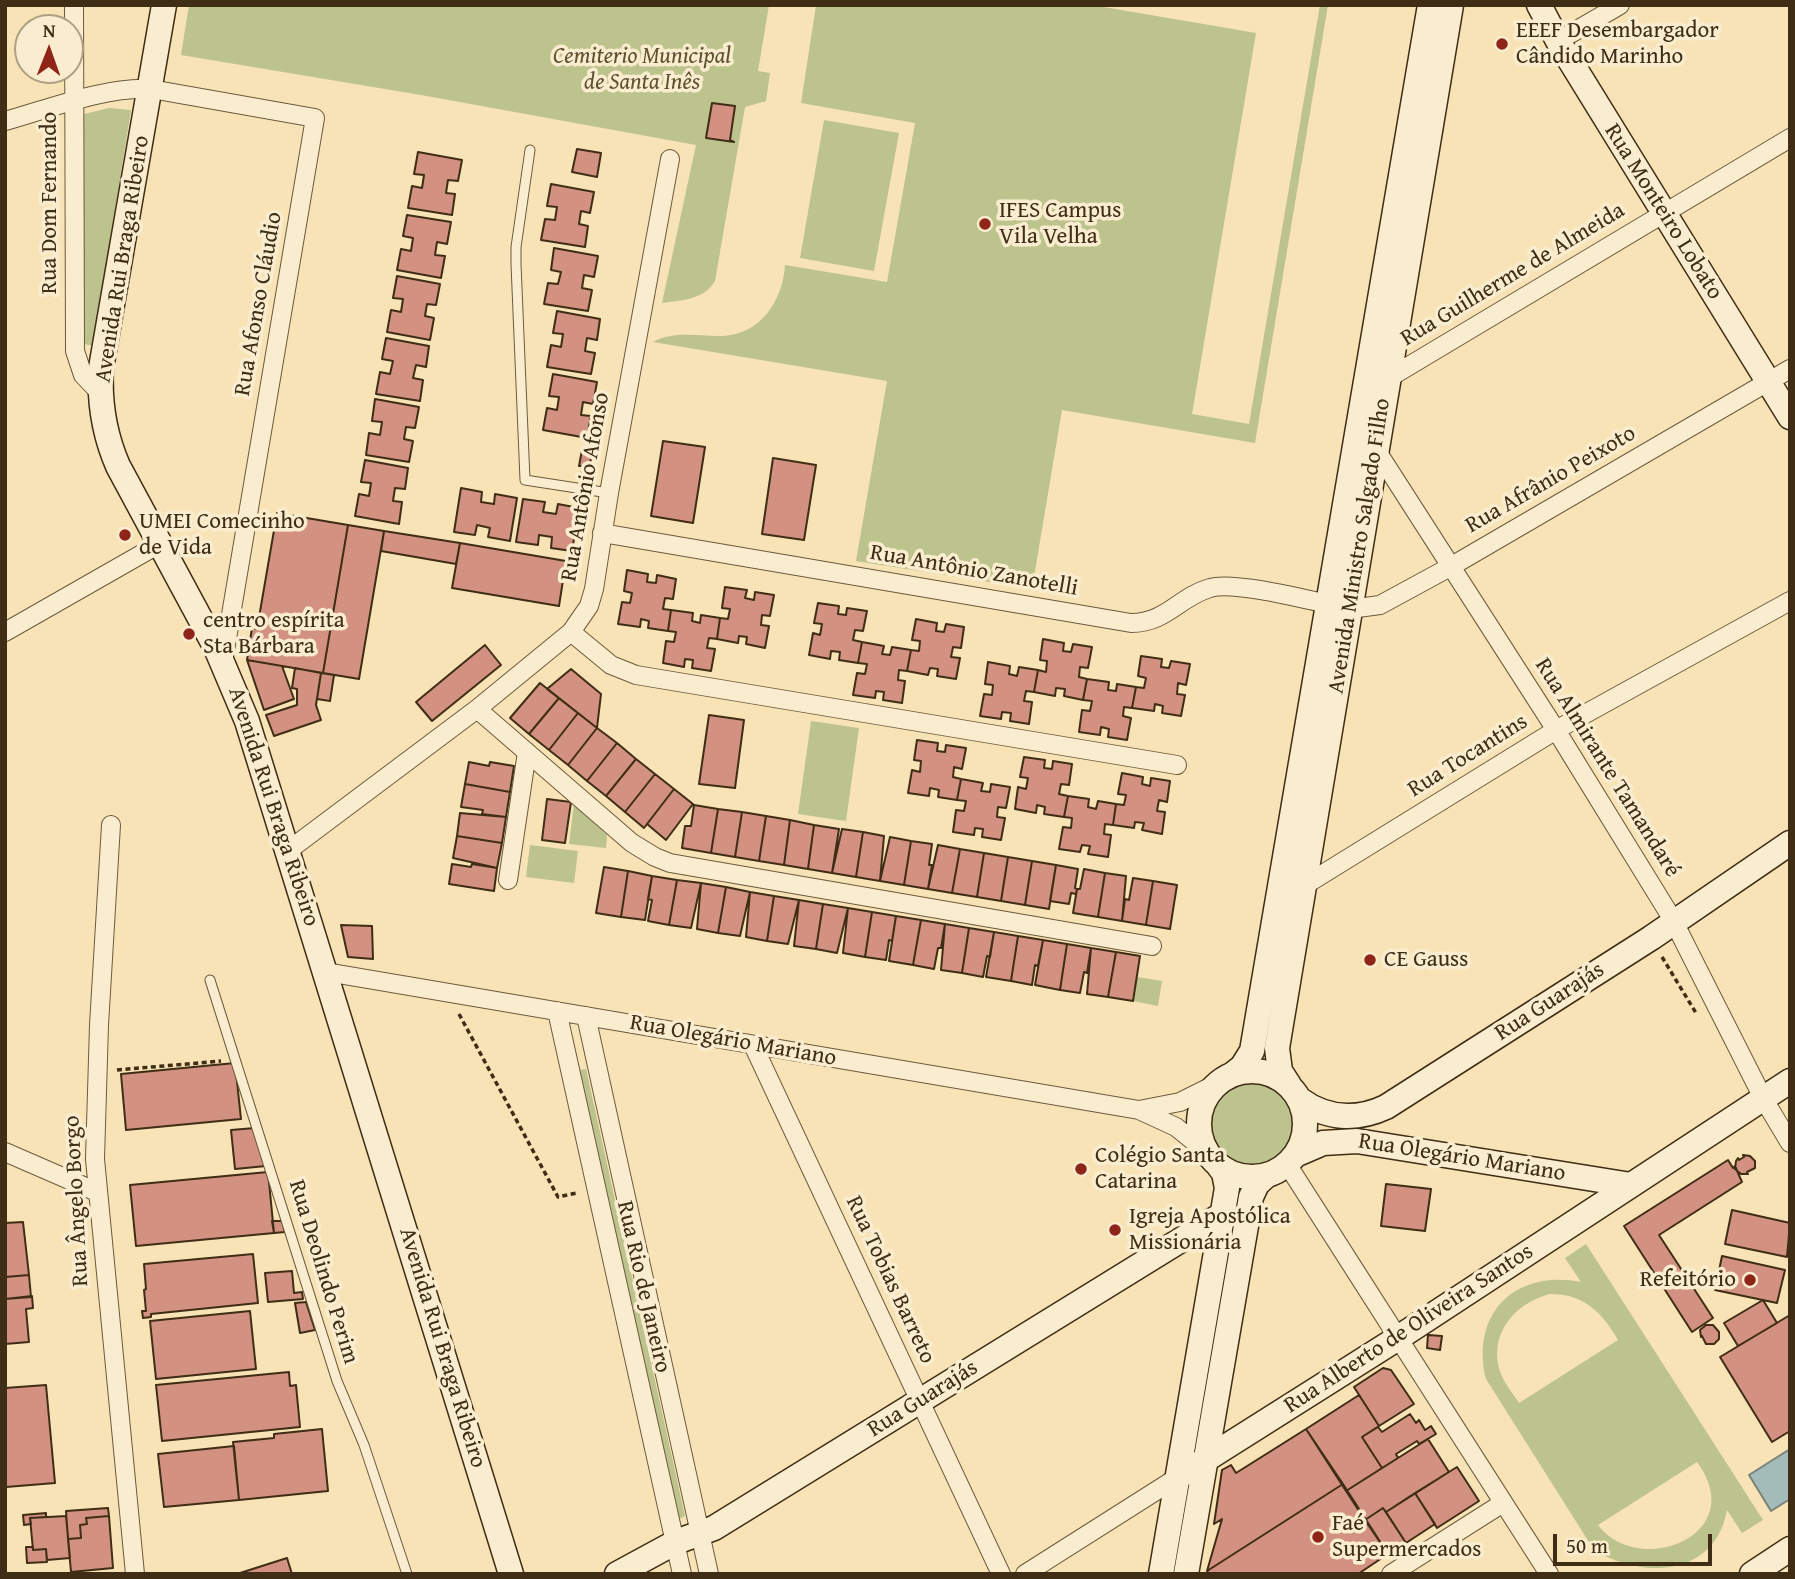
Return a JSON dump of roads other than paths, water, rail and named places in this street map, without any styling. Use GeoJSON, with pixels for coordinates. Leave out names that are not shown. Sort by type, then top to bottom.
{"type":"FeatureCollection","features":[{"type":"Feature","properties":{"kind":"main road","name":"Avenida Rui Braga Ribeiro"},"geometry":{"type":"LineString","coordinates":[[164,5],[103,356],[100,393],[103,418],[113,455],[223,662],[247,721],[511,1574]]}},
{"type":"Feature","properties":{"kind":"main road","name":"Avenida Ministro Salgado Filho"},"geometry":{"type":"LineString","coordinates":[[1294,1092],[1280,1071],[1277,1054],[1293,885],[1377,377],[1430,5]]}},
{"type":"Feature","properties":{"kind":"main road","name":"Avenida Ministro Salgado Filho"},"geometry":{"type":"LineString","coordinates":[[1377,377],[1451,5]]}},
{"type":"Feature","properties":{"kind":"main road","name":"Rua Monteiro Lobato"},"geometry":{"type":"LineString","coordinates":[[1539,5],[1663,214],[1790,417]]}},
{"type":"Feature","properties":{"kind":"main road","name":"Rua Guarajás"},"geometry":{"type":"LineString","coordinates":[[1294,1092],[1326,1114],[1349,1117],[1372,1113],[1397,1100],[1650,938],[1790,843]]}},
{"type":"Feature","properties":{"kind":"main road","name":"Avenida Ministro Salgado Filho"},"geometry":{"type":"LineString","coordinates":[[1225,1078],[1242,1067],[1252,1051],[1293,885]]}},
{"type":"Feature","properties":{"kind":"main road"},"geometry":{"type":"LineString","coordinates":[[1161,1574],[1227,1183],[1224,1173],[1212,1159],[1200,1136],[1198,1119],[1206,1096],[1225,1078],[1249,1071],[1267,1073],[1294,1092],[1304,1115],[1305,1132],[1283,1165],[1257,1184],[1251,1197],[1186,1574]]}},
{"type":"Feature","properties":{"kind":"main road","name":"Rua Alberto de Oliveira Santos"},"geometry":{"type":"LineString","coordinates":[[1178,1477],[1398,1338],[1790,1080]]}},
{"type":"Feature","properties":{"kind":"main road"},"geometry":{"type":"LineString","coordinates":[[1397,1100],[1390,1111],[1387,1124],[1390,1137],[1398,1147]]}},
{"type":"Feature","properties":{"kind":"main road","name":"Rua Olegário Mariano"},"geometry":{"type":"LineString","coordinates":[[1283,1165],[1315,1146],[1340,1140],[1631,1185]]}},
{"type":"Feature","properties":{"kind":"main road"},"geometry":{"type":"LineString","coordinates":[[1212,1159],[1241,1176],[1283,1165]]}},
{"type":"Feature","properties":{"kind":"main road","name":"Rua Guarajás"},"geometry":{"type":"LineString","coordinates":[[617,1574],[676,1542],[714,1528],[1223,1214]]}},
{"type":"Feature","properties":{"kind":"main road"},"geometry":{"type":"LineString","coordinates":[[1752,1574],[1790,1549]]}},
{"type":"Feature","properties":{"kind":"street","name":"Rua Dom Fernando"},"geometry":{"type":"LineString","coordinates":[[74,5],[75,351],[83,375],[100,393]]}},
{"type":"Feature","properties":{"kind":"street"},"geometry":{"type":"LineString","coordinates":[[1558,41],[1620,5]]}},
{"type":"Feature","properties":{"kind":"street"},"geometry":{"type":"LineString","coordinates":[[5,121],[122,90],[151,89]]}},
{"type":"Feature","properties":{"kind":"street","name":"Rua Afonso Cláudio"},"geometry":{"type":"LineString","coordinates":[[151,89],[315,118],[223,662]]}},
{"type":"Feature","properties":{"kind":"street","name":"Rua Guilherme de Almeida"},"geometry":{"type":"LineString","coordinates":[[1377,377],[1663,214],[1790,138]]}},
{"type":"Feature","properties":{"kind":"street","name":"Rua Antônio Afonso"},"geometry":{"type":"LineString","coordinates":[[289,850],[477,709],[571,632],[582,619],[594,589],[670,159]]}},
{"type":"Feature","properties":{"kind":"street","name":"Rua Afrânio Peixoto"},"geometry":{"type":"LineString","coordinates":[[1339,607],[1380,605],[1790,369]]}},
{"type":"Feature","properties":{"kind":"street","name":"Rua Almirante Tamandaré"},"geometry":{"type":"LineString","coordinates":[[1366,444],[1556,730],[1673,920],[1763,1098],[1790,1143]]}},
{"type":"Feature","properties":{"kind":"street","name":"Rua Antônio Zanotelli"},"geometry":{"type":"LineString","coordinates":[[602,533],[1131,623],[1155,620],[1195,594],[1225,585],[1339,607]]}},
{"type":"Feature","properties":{"kind":"street"},"geometry":{"type":"LineString","coordinates":[[5,632],[161,543]]}},
{"type":"Feature","properties":{"kind":"street","name":"Rua Tocantins"},"geometry":{"type":"LineString","coordinates":[[1293,885],[1556,730],[1790,601]]}},
{"type":"Feature","properties":{"kind":"street"},"geometry":{"type":"LineString","coordinates":[[571,632],[611,665],[636,675],[1177,765]]}},
{"type":"Feature","properties":{"kind":"street"},"geometry":{"type":"LineString","coordinates":[[477,709],[632,843],[670,863],[1152,946]]}},
{"type":"Feature","properties":{"kind":"street"},"geometry":{"type":"LineString","coordinates":[[508,880],[527,752]]}},
{"type":"Feature","properties":{"kind":"street","name":"Rua Ângelo Borgo"},"geometry":{"type":"LineString","coordinates":[[111,825],[95,1148],[97,1192],[135,1574]]}},
{"type":"Feature","properties":{"kind":"street","name":"Rua Olegário Mariano"},"geometry":{"type":"LineString","coordinates":[[326,972],[1139,1110],[1176,1127],[1212,1159]]}},
{"type":"Feature","properties":{"kind":"street","name":"Rua Rio de Janeiro"},"geometry":{"type":"LineString","coordinates":[[556,1011],[682,1574]]}},
{"type":"Feature","properties":{"kind":"street","name":"Rua Rio de Janeiro"},"geometry":{"type":"LineString","coordinates":[[586,1016],[709,1574]]}},
{"type":"Feature","properties":{"kind":"street","name":"Rua Tobias Barreto"},"geometry":{"type":"LineString","coordinates":[[753,1045],[1001,1574]]}},
{"type":"Feature","properties":{"kind":"street","name":"Rua Olegário Mariano"},"geometry":{"type":"LineString","coordinates":[[1139,1110],[1180,1102],[1225,1078]]}},
{"type":"Feature","properties":{"kind":"street"},"geometry":{"type":"LineString","coordinates":[[5,1152],[97,1192]]}},
{"type":"Feature","properties":{"kind":"street"},"geometry":{"type":"LineString","coordinates":[[1283,1165],[1549,1574]]}},
{"type":"Feature","properties":{"kind":"street","name":"Rua Alberto de Oliveira Santos"},"geometry":{"type":"LineString","coordinates":[[1025,1574],[1178,1477]]}},
{"type":"Feature","properties":{"kind":"street"},"geometry":{"type":"LineString","coordinates":[[1391,1574],[1503,1503]]}},
{"type":"Feature","properties":{"kind":"lane"},"geometry":{"type":"LineString","coordinates":[[530,150],[516,247],[525,480],[609,493]]}},
{"type":"Feature","properties":{"kind":"lane","name":"Rua Deolindo Perim"},"geometry":{"type":"LineString","coordinates":[[210,980],[337,1381],[364,1444],[407,1574]]}},
{"type":"Feature","properties":{"kind":"water"},"geometry":{"type":"Polygon","coordinates":[[[1790,1449],[1790,1499],[1771,1511],[1749,1475],[1790,1449]]]}},
{"type":"Feature","properties":{"kind":"place","name":"EEEF Desembargador Cândido Marinho"},"geometry":{"type":"Point","coordinates":[1502,44]}},
{"type":"Feature","properties":{"kind":"place","name":"IFES Campus Vila Velha"},"geometry":{"type":"Point","coordinates":[985,224]}},
{"type":"Feature","properties":{"kind":"place","name":"UMEI Comecinho de Vida"},"geometry":{"type":"Point","coordinates":[125,535]}},
{"type":"Feature","properties":{"kind":"place","name":"centro espírita Sta Bárbara"},"geometry":{"type":"Point","coordinates":[189,634]}},
{"type":"Feature","properties":{"kind":"place","name":"CE Gauss"},"geometry":{"type":"Point","coordinates":[1370,960]}},
{"type":"Feature","properties":{"kind":"place","name":"Colégio Santa Catarina"},"geometry":{"type":"Point","coordinates":[1081,1169]}},
{"type":"Feature","properties":{"kind":"place","name":"Igreja Apostólica Missionária"},"geometry":{"type":"Point","coordinates":[1115,1230]}},
{"type":"Feature","properties":{"kind":"place","name":"Refeitório"},"geometry":{"type":"Point","coordinates":[1750,1280]}},
{"type":"Feature","properties":{"kind":"place","name":"Faé Supermercados"},"geometry":{"type":"Point","coordinates":[1318,1537]}},
{"type":"Feature","properties":{"kind":"park label","name":"Cemiterio Municipal de Santa Inês"},"geometry":{"type":"Point","coordinates":[642,70]}}]}
